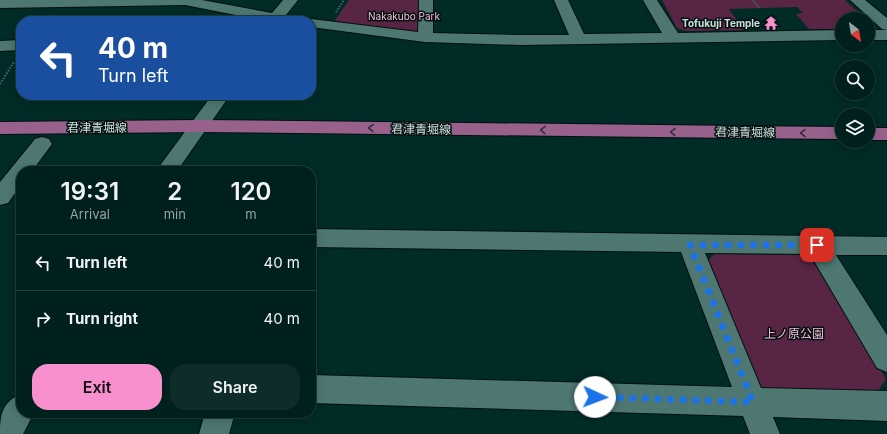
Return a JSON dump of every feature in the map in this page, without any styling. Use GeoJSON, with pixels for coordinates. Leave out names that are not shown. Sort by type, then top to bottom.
{"type":"FeatureCollection","features":[{"type":"Feature","properties":{"kind":"main road","name":"君津青堀線"},"geometry":{"type":"LineString","coordinates":[[0,112],[204,120],[835,133]]}},
{"type":"Feature","properties":{"kind":"main road","name":"君津青堀線"},"geometry":{"type":"LineString","coordinates":[[0,128],[204,120],[835,120]]}},
{"type":"Feature","properties":{"kind":"main road"},"geometry":{"type":"LineString","coordinates":[[875,120],[887,120]]}},
{"type":"Feature","properties":{"kind":"main road"},"geometry":{"type":"LineString","coordinates":[[875,134],[887,134]]}},
{"type":"Feature","properties":{"kind":"street"},"geometry":{"type":"LineString","coordinates":[[0,4],[51,6],[186,0],[256,16]]}},
{"type":"Feature","properties":{"kind":"street"},"geometry":{"type":"LineString","coordinates":[[277,16],[291,0]]}},
{"type":"Feature","properties":{"kind":"street"},"geometry":{"type":"LineString","coordinates":[[425,37],[426,0]]}},
{"type":"Feature","properties":{"kind":"street"},"geometry":{"type":"LineString","coordinates":[[561,0],[579,39]]}},
{"type":"Feature","properties":{"kind":"street"},"geometry":{"type":"LineString","coordinates":[[650,0],[673,38]]}},
{"type":"Feature","properties":{"kind":"street"},"geometry":{"type":"LineString","coordinates":[[857,0],[887,26]]}},
{"type":"Feature","properties":{"kind":"street"},"geometry":{"type":"LineString","coordinates":[[316,24],[425,37],[520,40],[835,35]]}},
{"type":"Feature","properties":{"kind":"street"},"geometry":{"type":"LineString","coordinates":[[875,35],[887,35]]}},
{"type":"Feature","properties":{"kind":"street"},"geometry":{"type":"LineString","coordinates":[[0,46],[16,50]]}},
{"type":"Feature","properties":{"kind":"street"},"geometry":{"type":"LineString","coordinates":[[170,166],[218,100]]}},
{"type":"Feature","properties":{"kind":"street"},"geometry":{"type":"LineString","coordinates":[[25,166],[42,144]]}},
{"type":"Feature","properties":{"kind":"street"},"geometry":{"type":"LineString","coordinates":[[0,197],[16,177]]}},
{"type":"Feature","properties":{"kind":"street"},"geometry":{"type":"LineString","coordinates":[[316,238],[690,245],[887,246]]}},
{"type":"Feature","properties":{"kind":"street"},"geometry":{"type":"LineString","coordinates":[[690,245],[765,434]]}},
{"type":"Feature","properties":{"kind":"street"},"geometry":{"type":"LineString","coordinates":[[817,245],[887,360]]}},
{"type":"Feature","properties":{"kind":"street"},"geometry":{"type":"LineString","coordinates":[[316,389],[887,406]]}},
{"type":"Feature","properties":{"kind":"street"},"geometry":{"type":"LineString","coordinates":[[7,434],[16,418]]}},
{"type":"Feature","properties":{"kind":"street"},"geometry":{"type":"LineString","coordinates":[[214,434],[219,418]]}},
{"type":"Feature","properties":{"kind":"path"},"geometry":{"type":"LineString","coordinates":[[753,0],[759,8]]}},
{"type":"Feature","properties":{"kind":"path"},"geometry":{"type":"LineString","coordinates":[[0,84],[16,56]]}},
{"type":"Feature","properties":{"kind":"green space","name":"Nakakubo Park"},"geometry":{"type":"Polygon","coordinates":[[[349,0],[421,0],[421,30],[415,33],[338,24],[334,22],[349,0]]]}},
{"type":"Feature","properties":{"kind":"green space"},"geometry":{"type":"Polygon","coordinates":[[[662,0],[845,0],[858,12],[835,12],[835,29],[809,29],[796,14],[803,13],[797,7],[729,9],[744,30],[686,31],[677,28],[662,0]]]}},
{"type":"Feature","properties":{"kind":"green space","name":"上ノ原公園"},"geometry":{"type":"Polygon","coordinates":[[[714,254],[803,255],[815,264],[886,379],[878,391],[764,389],[751,379],[708,261],[714,254]]]}},
{"type":"Feature","properties":{"kind":"place","name":"Tofukuji Temple"},"geometry":{"type":"Point","coordinates":[771,23]}},
{"type":"Feature","properties":{"kind":"route"},"geometry":{"type":"LineString","coordinates":[[595,397],[753,402],[690,245],[817,245]]}}]}
